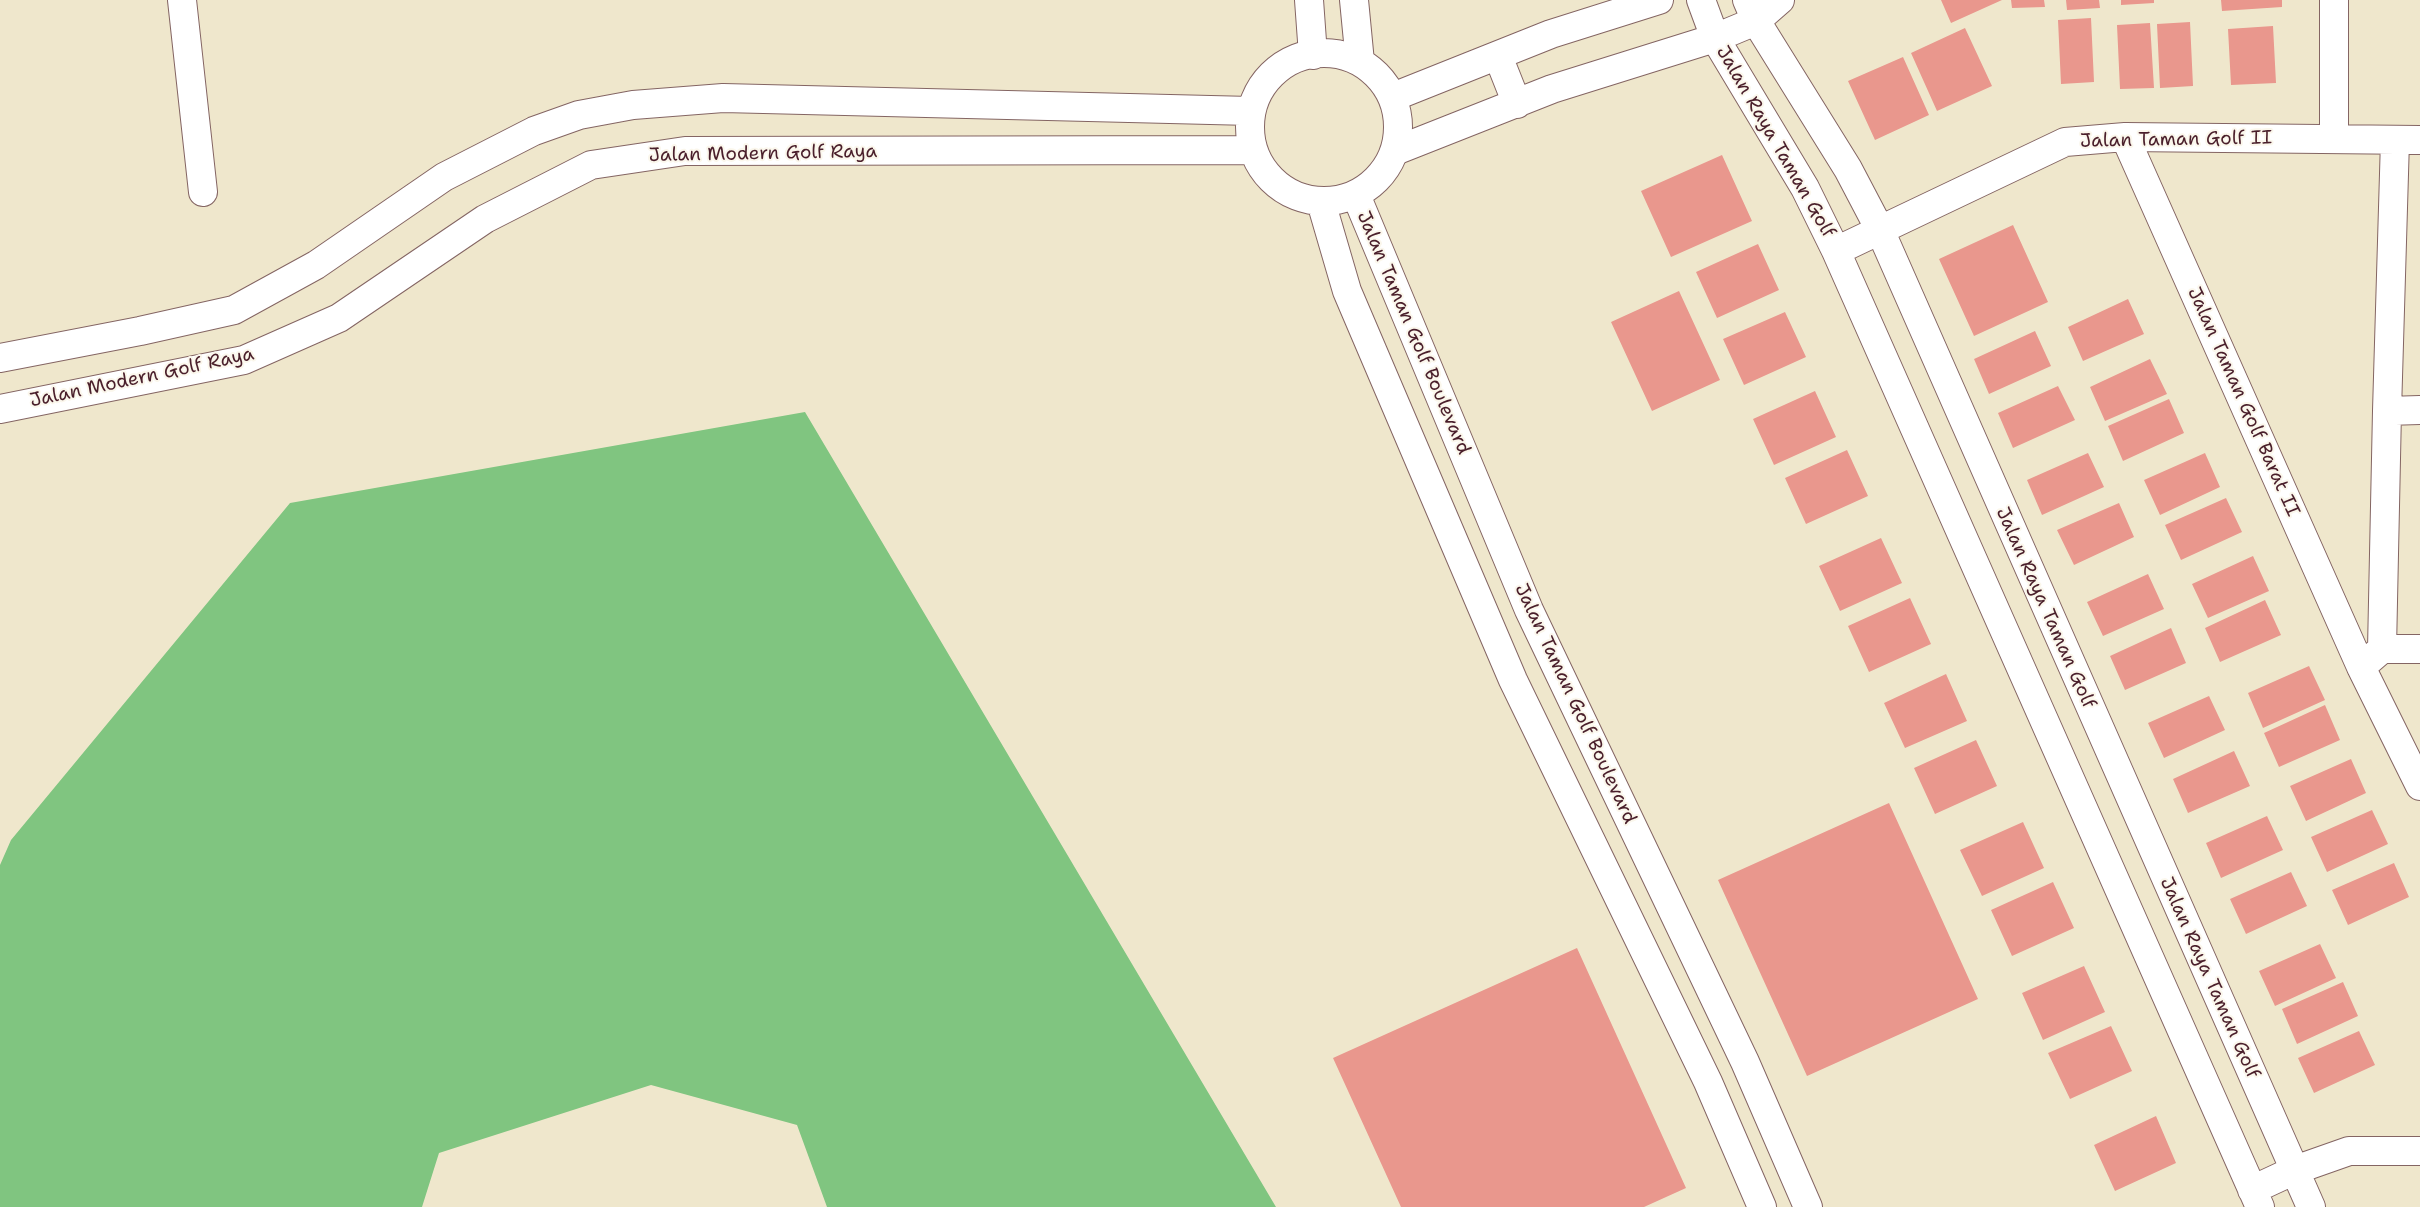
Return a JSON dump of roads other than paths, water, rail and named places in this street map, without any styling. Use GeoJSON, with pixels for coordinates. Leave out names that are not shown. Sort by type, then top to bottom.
{"type":"FeatureCollection","features":[{"type":"Feature","properties":{"kind":"street"},"geometry":{"type":"LineString","coordinates":[[182,0],[203,192]]}},
{"type":"Feature","properties":{"kind":"street"},"geometry":{"type":"LineString","coordinates":[[1309,0],[1313,55]]}},
{"type":"Feature","properties":{"kind":"street"},"geometry":{"type":"LineString","coordinates":[[1354,0],[1360,62]]}},
{"type":"Feature","properties":{"kind":"street"},"geometry":{"type":"LineString","coordinates":[[1393,97],[1551,34],[1659,0]]}},
{"type":"Feature","properties":{"kind":"street","name":"Jalan Raya Taman Golf"},"geometry":{"type":"LineString","coordinates":[[1701,0],[1715,38],[1805,188],[1836,251],[2256,1199]]}},
{"type":"Feature","properties":{"kind":"street"},"geometry":{"type":"LineString","coordinates":[[1752,11],[1780,0]]}},
{"type":"Feature","properties":{"kind":"street"},"geometry":{"type":"LineString","coordinates":[[2334,0],[2334,139]]}},
{"type":"Feature","properties":{"kind":"street","name":"Jalan Raya Taman Golf"},"geometry":{"type":"LineString","coordinates":[[1395,151],[1568,84],[1715,38],[1752,11],[1848,169],[1880,230],[2311,1207]]}},
{"type":"Feature","properties":{"kind":"street"},"geometry":{"type":"LineString","coordinates":[[1313,55],[1338,55],[1360,62],[1379,78],[1393,97],[1399,124],[1395,151],[1380,177],[1356,195],[1321,202],[1291,194],[1268,176],[1253,150],[1250,131],[1252,111],[1260,90],[1274,73],[1292,61],[1313,55]]}},
{"type":"Feature","properties":{"kind":"street"},"geometry":{"type":"LineString","coordinates":[[1498,56],[1517,104]]}},
{"type":"Feature","properties":{"kind":"street"},"geometry":{"type":"LineString","coordinates":[[0,358],[140,331],[234,310],[316,265],[444,177],[534,131],[579,115],[633,105],[723,98],[1252,111]]}},
{"type":"Feature","properties":{"kind":"street","name":"Jalan Taman Golf II"},"geometry":{"type":"LineString","coordinates":[[1836,251],[2065,142],[2125,137],[2408,140]]}},
{"type":"Feature","properties":{"kind":"street","name":"Jalan Taman Golf Barat II"},"geometry":{"type":"LineString","coordinates":[[2125,137],[2361,667],[2420,786]]}},
{"type":"Feature","properties":{"kind":"street"},"geometry":{"type":"LineString","coordinates":[[2382,649],[2387,410],[2408,140]]}},
{"type":"Feature","properties":{"kind":"street","name":"Jalan Modern Golf Raya"},"geometry":{"type":"LineString","coordinates":[[0,409],[244,360],[339,318],[485,219],[591,165],[685,151],[1253,150]]}},
{"type":"Feature","properties":{"kind":"street","name":"Jalan Taman Golf Boulevard"},"geometry":{"type":"LineString","coordinates":[[1356,195],[1529,610],[1745,1062],[1808,1207]]}},
{"type":"Feature","properties":{"kind":"street","name":"Jalan Taman Golf Boulevard"},"geometry":{"type":"LineString","coordinates":[[1321,202],[1347,291],[1513,680],[1708,1082],[1762,1207]]}},
{"type":"Feature","properties":{"kind":"street"},"geometry":{"type":"LineString","coordinates":[[2387,410],[2420,410]]}},
{"type":"Feature","properties":{"kind":"street"},"geometry":{"type":"LineString","coordinates":[[2361,667],[2382,649],[2420,649]]}},
{"type":"Feature","properties":{"kind":"street"},"geometry":{"type":"LineString","coordinates":[[2256,1199],[2295,1170],[2349,1151],[2420,1150]]}}]}
